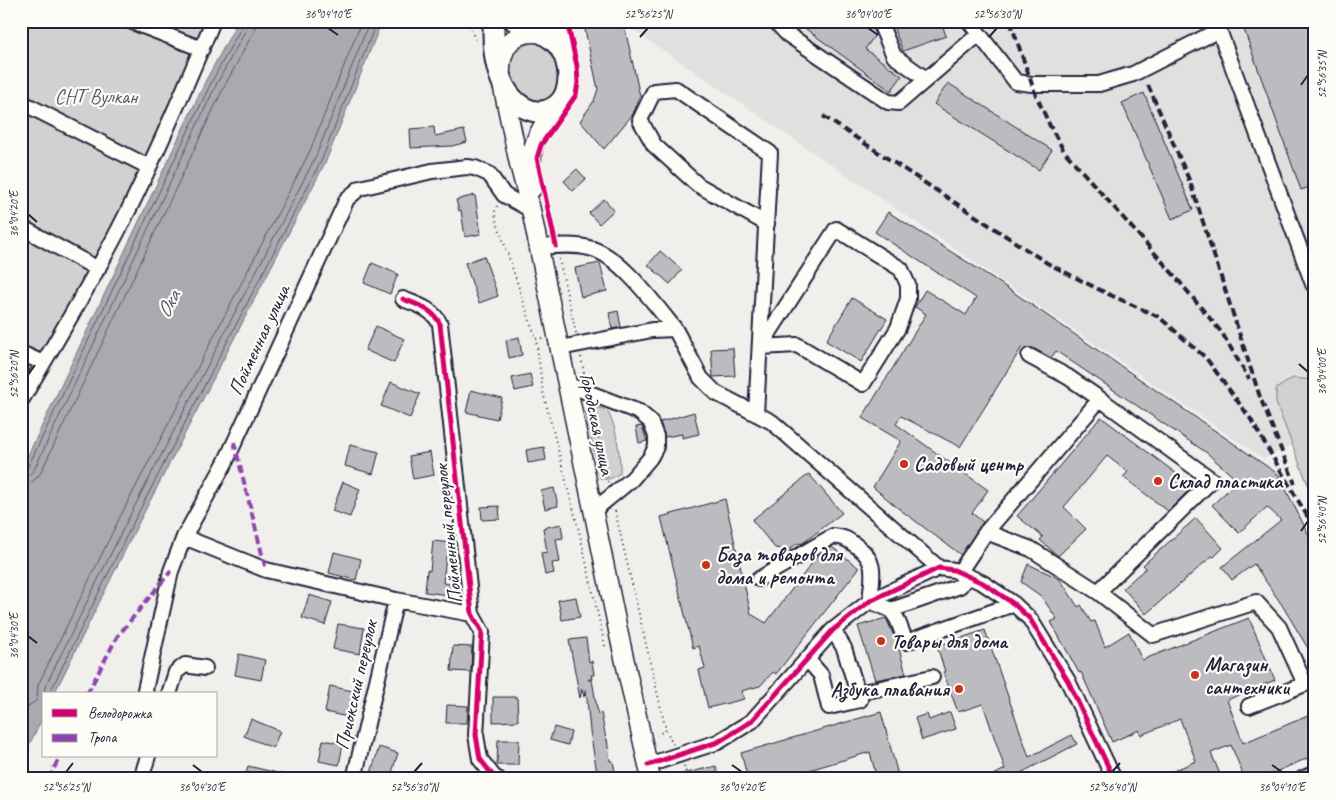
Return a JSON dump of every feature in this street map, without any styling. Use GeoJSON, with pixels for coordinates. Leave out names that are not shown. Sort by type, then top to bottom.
{"type":"FeatureCollection","features":[{"type":"Feature","properties":{"kind":"highway"},"geometry":{"type":"LineString","coordinates":[[480,21],[495,52],[501,79],[511,97],[518,104],[532,112],[547,111],[554,108],[562,100],[568,88],[569,80],[566,59],[554,41],[551,28],[515,21]]}},
{"type":"Feature","properties":{"kind":"highway"},"geometry":{"type":"LineString","coordinates":[[494,21],[495,52]]}},
{"type":"Feature","properties":{"kind":"main road"},"geometry":{"type":"LineString","coordinates":[[501,79],[500,66],[502,54],[514,38],[551,28]]}},
{"type":"Feature","properties":{"kind":"main road","name":"Городская улица"},"geometry":{"type":"LineString","coordinates":[[501,79],[519,164],[532,210],[548,246],[558,341],[566,384],[652,774]]}},
{"type":"Feature","properties":{"kind":"main road"},"geometry":{"type":"LineString","coordinates":[[532,210],[532,152],[540,132],[562,100]]}},
{"type":"Feature","properties":{"kind":"street"},"geometry":{"type":"LineString","coordinates":[[130,21],[202,49]]}},
{"type":"Feature","properties":{"kind":"street"},"geometry":{"type":"LineString","coordinates":[[21,401],[98,269],[175,112],[213,21]]}},
{"type":"Feature","properties":{"kind":"street"},"geometry":{"type":"LineString","coordinates":[[775,21],[787,34],[888,102],[899,103],[979,34]]}},
{"type":"Feature","properties":{"kind":"street"},"geometry":{"type":"LineString","coordinates":[[879,21],[894,56],[926,79]]}},
{"type":"Feature","properties":{"kind":"street"},"geometry":{"type":"LineString","coordinates":[[969,21],[1016,82],[1032,84],[1099,84],[1133,74],[1217,26],[1313,284],[1315,284]]}},
{"type":"Feature","properties":{"kind":"street"},"geometry":{"type":"LineString","coordinates":[[756,414],[767,224],[770,153],[676,89],[654,91],[640,120],[654,145],[698,185],[767,224]]}},
{"type":"Feature","properties":{"kind":"street"},"geometry":{"type":"LineString","coordinates":[[21,102],[149,167]]}},
{"type":"Feature","properties":{"kind":"street","name":"Пойменная улица"},"geometry":{"type":"LineString","coordinates":[[146,692],[171,571],[184,537],[225,463],[347,199],[360,188],[432,171],[467,166],[489,174],[504,195],[532,210]]}},
{"type":"Feature","properties":{"kind":"street"},"geometry":{"type":"LineString","coordinates":[[21,227],[98,269]]}},
{"type":"Feature","properties":{"kind":"street"},"geometry":{"type":"LineString","coordinates":[[836,229],[901,269],[908,285],[908,299],[898,328],[863,384],[797,345],[760,347],[836,229]]}},
{"type":"Feature","properties":{"kind":"street"},"geometry":{"type":"LineString","coordinates":[[548,246],[591,248],[612,259],[637,283],[675,329],[701,378],[716,393],[772,422],[939,568],[963,574],[983,583],[1014,604],[1030,619],[1068,681],[1114,779]]}},
{"type":"Feature","properties":{"kind":"street","name":"Пойменный переулок"},"geometry":{"type":"LineString","coordinates":[[403,299],[436,315],[440,324],[472,614],[482,632],[476,735],[480,759],[494,777],[498,779]]}},
{"type":"Feature","properties":{"kind":"street"},"geometry":{"type":"LineString","coordinates":[[558,341],[675,329]]}},
{"type":"Feature","properties":{"kind":"street"},"geometry":{"type":"LineString","coordinates":[[21,353],[43,363]]}},
{"type":"Feature","properties":{"kind":"street"},"geometry":{"type":"LineString","coordinates":[[1030,356],[1068,377],[1212,480],[1098,592]]}},
{"type":"Feature","properties":{"kind":"street"},"geometry":{"type":"LineString","coordinates":[[566,384],[638,412],[650,421],[656,436],[656,447],[650,458],[632,479],[593,511]]}},
{"type":"Feature","properties":{"kind":"street"},"geometry":{"type":"LineString","coordinates":[[891,610],[960,586],[963,574],[986,532],[1100,399]]}},
{"type":"Feature","properties":{"kind":"street"},"geometry":{"type":"LineString","coordinates":[[986,532],[1031,549],[1098,592],[1153,635],[1256,602],[1279,626],[1305,684],[1249,706]]}},
{"type":"Feature","properties":{"kind":"street"},"geometry":{"type":"LineString","coordinates":[[759,579],[833,536],[845,537],[867,554],[872,566],[870,601]]}},
{"type":"Feature","properties":{"kind":"street"},"geometry":{"type":"LineString","coordinates":[[184,537],[266,570],[396,600],[472,614]]}},
{"type":"Feature","properties":{"kind":"street"},"geometry":{"type":"LineString","coordinates":[[652,774],[718,742],[752,722],[833,630],[870,601],[939,568]]}},
{"type":"Feature","properties":{"kind":"street","name":"Приокский переулок"},"geometry":{"type":"LineString","coordinates":[[354,779],[396,600]]}},
{"type":"Feature","properties":{"kind":"street"},"geometry":{"type":"LineString","coordinates":[[870,601],[891,610],[897,619],[906,642],[1014,604]]}},
{"type":"Feature","properties":{"kind":"street"},"geometry":{"type":"LineString","coordinates":[[808,660],[821,675],[829,707],[860,700],[844,648],[833,630]]}},
{"type":"Feature","properties":{"kind":"street"},"geometry":{"type":"LineString","coordinates":[[170,692],[176,672],[185,665],[205,668]]}},
{"type":"Feature","properties":{"kind":"street"},"geometry":{"type":"LineString","coordinates":[[858,693],[932,677]]}},
{"type":"Feature","properties":{"kind":"street"},"geometry":{"type":"LineString","coordinates":[[142,779],[147,758]]}},
{"type":"Feature","properties":{"kind":"street"},"geometry":{"type":"LineString","coordinates":[[1302,779],[1315,773]]}},
{"type":"Feature","properties":{"kind":"path"},"geometry":{"type":"LineString","coordinates":[[546,197],[548,246]]}},
{"type":"Feature","properties":{"kind":"path"},"geometry":{"type":"LineString","coordinates":[[558,341],[536,340],[542,383],[605,645]]}},
{"type":"Feature","properties":{"kind":"path"},"geometry":{"type":"LineString","coordinates":[[652,774],[687,774]]}},
{"type":"Feature","properties":{"kind":"shaded area"},"geometry":{"type":"Polygon","coordinates":[[[620,21],[1315,21],[1315,434],[1264,459],[620,21]]]}},
{"type":"Feature","properties":{"kind":"green space","name":"СНТ Вулкан"},"geometry":{"type":"Polygon","coordinates":[[[21,21],[218,21],[21,406],[21,21]]]}},
{"type":"Feature","properties":{"kind":"green space"},"geometry":{"type":"Polygon","coordinates":[[[533,42],[549,48],[557,59],[559,90],[544,104],[527,102],[514,87],[509,77],[509,64],[514,54],[533,42]]]}},
{"type":"Feature","properties":{"kind":"green space"},"geometry":{"type":"Polygon","coordinates":[[[1293,378],[1311,380],[1315,385],[1315,503],[1276,403],[1276,389],[1293,378]]]}},
{"type":"Feature","properties":{"kind":"green space"},"geometry":{"type":"Polygon","coordinates":[[[589,408],[605,410],[609,414],[615,430],[619,449],[620,473],[610,478],[600,478],[585,411],[589,408]]]}},
{"type":"Feature","properties":{"kind":"water","name":"Ока"},"geometry":{"type":"Polygon","coordinates":[[[238,21],[382,21],[326,161],[135,530],[55,692],[42,692],[42,719],[21,761],[21,470],[206,80],[238,21]]]}},
{"type":"Feature","properties":{"kind":"building"},"geometry":{"type":"Polygon","coordinates":[[[583,21],[617,21],[624,24],[640,96],[633,114],[604,149],[580,121],[594,101],[598,89],[583,21]]]}},
{"type":"Feature","properties":{"kind":"building"},"geometry":{"type":"Polygon","coordinates":[[[795,21],[865,21],[872,26],[875,35],[865,49],[902,76],[891,91],[795,21]]]}},
{"type":"Feature","properties":{"kind":"building"},"geometry":{"type":"Polygon","coordinates":[[[891,21],[941,21],[946,36],[903,51],[891,21]]]}},
{"type":"Feature","properties":{"kind":"building"},"geometry":{"type":"Polygon","coordinates":[[[1241,21],[1315,21],[1315,185],[1301,190],[1241,21]]]}},
{"type":"Feature","properties":{"kind":"building"},"geometry":{"type":"Polygon","coordinates":[[[948,83],[1052,150],[1039,170],[934,104],[948,83]]]}},
{"type":"Feature","properties":{"kind":"building"},"geometry":{"type":"Polygon","coordinates":[[[1144,93],[1193,210],[1172,219],[1122,103],[1144,93]]]}},
{"type":"Feature","properties":{"kind":"building"},"geometry":{"type":"Polygon","coordinates":[[[434,127],[435,136],[464,130],[467,142],[452,146],[411,148],[410,129],[434,127]]]}},
{"type":"Feature","properties":{"kind":"building"},"geometry":{"type":"Polygon","coordinates":[[[577,169],[586,179],[573,191],[564,181],[577,169]]]}},
{"type":"Feature","properties":{"kind":"building"},"geometry":{"type":"Polygon","coordinates":[[[475,195],[481,234],[465,237],[461,210],[459,211],[456,200],[475,195]]]}},
{"type":"Feature","properties":{"kind":"building"},"geometry":{"type":"Polygon","coordinates":[[[604,199],[614,210],[599,224],[589,213],[604,199]]]}},
{"type":"Feature","properties":{"kind":"building"},"geometry":{"type":"Polygon","coordinates":[[[888,212],[991,277],[1278,474],[1315,547],[1315,660],[1282,605],[1254,564],[1232,580],[1222,567],[1281,520],[1267,507],[1239,533],[1212,505],[1238,481],[1207,453],[1056,351],[1051,358],[1033,348],[1022,347],[960,447],[901,416],[896,424],[988,490],[972,513],[983,522],[961,555],[873,487],[901,441],[862,418],[926,314],[915,307],[925,290],[966,315],[976,298],[875,232],[888,212]]]}},
{"type":"Feature","properties":{"kind":"building"},"geometry":{"type":"Polygon","coordinates":[[[660,251],[682,270],[670,284],[648,265],[660,251]]]}},
{"type":"Feature","properties":{"kind":"building"},"geometry":{"type":"Polygon","coordinates":[[[484,256],[498,296],[479,303],[465,263],[484,256]]]}},
{"type":"Feature","properties":{"kind":"building"},"geometry":{"type":"Polygon","coordinates":[[[372,263],[398,274],[390,294],[364,283],[372,263]]]}},
{"type":"Feature","properties":{"kind":"building"},"geometry":{"type":"Polygon","coordinates":[[[600,263],[607,291],[581,297],[575,268],[600,263]]]}},
{"type":"Feature","properties":{"kind":"building"},"geometry":{"type":"Polygon","coordinates":[[[852,298],[887,319],[861,362],[826,341],[852,298]]]}},
{"type":"Feature","properties":{"kind":"building"},"geometry":{"type":"Polygon","coordinates":[[[618,311],[621,327],[612,329],[609,313],[618,311]]]}},
{"type":"Feature","properties":{"kind":"building"},"geometry":{"type":"Polygon","coordinates":[[[376,326],[404,339],[394,363],[365,350],[376,326]]]}},
{"type":"Feature","properties":{"kind":"building"},"geometry":{"type":"Polygon","coordinates":[[[519,337],[522,355],[509,358],[506,340],[519,337]]]}},
{"type":"Feature","properties":{"kind":"building"},"geometry":{"type":"Polygon","coordinates":[[[733,348],[735,376],[713,377],[711,349],[733,348]]]}},
{"type":"Feature","properties":{"kind":"building"},"geometry":{"type":"Polygon","coordinates":[[[530,374],[533,387],[515,391],[512,378],[530,374]]]}},
{"type":"Feature","properties":{"kind":"building"},"geometry":{"type":"Polygon","coordinates":[[[391,382],[420,394],[410,418],[381,406],[391,382]]]}},
{"type":"Feature","properties":{"kind":"building"},"geometry":{"type":"Polygon","coordinates":[[[471,390],[502,398],[497,419],[466,412],[471,390]]]}},
{"type":"Feature","properties":{"kind":"building"},"geometry":{"type":"Polygon","coordinates":[[[694,412],[699,434],[682,438],[682,434],[665,437],[660,422],[694,412]]]}},
{"type":"Feature","properties":{"kind":"building"},"geometry":{"type":"Polygon","coordinates":[[[1101,417],[1193,486],[1168,511],[1123,477],[1128,472],[1107,456],[1064,507],[1086,529],[1058,556],[1040,540],[1043,537],[1017,516],[1101,417]]]}},
{"type":"Feature","properties":{"kind":"building"},"geometry":{"type":"Polygon","coordinates":[[[642,426],[647,441],[639,443],[636,427],[642,426]]]}},
{"type":"Feature","properties":{"kind":"building"},"geometry":{"type":"Polygon","coordinates":[[[350,445],[379,452],[373,474],[345,466],[350,445]]]}},
{"type":"Feature","properties":{"kind":"building"},"geometry":{"type":"Polygon","coordinates":[[[544,447],[546,460],[528,463],[526,450],[544,447]]]}},
{"type":"Feature","properties":{"kind":"building"},"geometry":{"type":"Polygon","coordinates":[[[430,452],[434,475],[413,479],[409,456],[430,452]]]}},
{"type":"Feature","properties":{"kind":"building"},"geometry":{"type":"Polygon","coordinates":[[[809,474],[842,513],[803,543],[796,544],[789,550],[775,548],[752,520],[809,474]]]}},
{"type":"Feature","properties":{"kind":"building"},"geometry":{"type":"Polygon","coordinates":[[[343,482],[360,489],[350,517],[332,511],[343,482]]]}},
{"type":"Feature","properties":{"kind":"building"},"geometry":{"type":"Polygon","coordinates":[[[554,488],[558,506],[545,509],[541,491],[554,488]]]}},
{"type":"Feature","properties":{"kind":"building"},"geometry":{"type":"Polygon","coordinates":[[[725,499],[751,614],[766,623],[819,554],[832,547],[859,568],[776,674],[773,672],[760,686],[741,691],[744,699],[708,708],[699,670],[705,668],[699,646],[693,648],[661,517],[725,499]]]}},
{"type":"Feature","properties":{"kind":"building"},"geometry":{"type":"Polygon","coordinates":[[[499,506],[500,519],[482,520],[481,507],[499,506]]]}},
{"type":"Feature","properties":{"kind":"building"},"geometry":{"type":"Polygon","coordinates":[[[1196,518],[1223,548],[1146,614],[1123,588],[1146,568],[1143,565],[1196,518]]]}},
{"type":"Feature","properties":{"kind":"building"},"geometry":{"type":"Polygon","coordinates":[[[561,524],[563,538],[556,539],[560,562],[552,563],[554,573],[545,575],[541,553],[547,552],[543,528],[561,524]]]}},
{"type":"Feature","properties":{"kind":"building"},"geometry":{"type":"Polygon","coordinates":[[[433,541],[452,543],[450,556],[446,556],[443,583],[450,584],[449,595],[425,592],[427,570],[430,571],[433,541]]]}},
{"type":"Feature","properties":{"kind":"building"},"geometry":{"type":"Polygon","coordinates":[[[334,552],[361,559],[356,580],[329,573],[334,552]]]}},
{"type":"Feature","properties":{"kind":"building"},"geometry":{"type":"Polygon","coordinates":[[[1028,564],[1060,579],[1078,607],[1081,605],[1091,622],[1095,621],[1105,647],[1129,632],[1142,660],[1249,618],[1275,680],[1227,700],[1243,743],[1315,713],[1315,755],[1259,779],[1245,779],[1231,745],[1211,753],[1222,779],[1199,779],[1197,774],[1185,779],[1155,779],[1196,761],[1180,719],[1141,735],[1139,730],[1112,742],[1081,672],[1079,673],[1051,622],[1057,619],[1041,596],[1021,582],[1028,564]]]}},
{"type":"Feature","properties":{"kind":"building"},"geometry":{"type":"Polygon","coordinates":[[[309,595],[332,602],[325,625],[302,618],[309,595]]]}},
{"type":"Feature","properties":{"kind":"building"},"geometry":{"type":"Polygon","coordinates":[[[576,597],[580,617],[562,620],[558,600],[576,597]]]}},
{"type":"Feature","properties":{"kind":"building"},"geometry":{"type":"Polygon","coordinates":[[[886,618],[898,645],[906,674],[875,680],[858,626],[886,618]]]}},
{"type":"Feature","properties":{"kind":"building"},"geometry":{"type":"Polygon","coordinates":[[[338,624],[364,628],[360,654],[333,649],[338,624]]]}},
{"type":"Feature","properties":{"kind":"building"},"geometry":{"type":"Polygon","coordinates":[[[985,630],[1029,757],[1072,735],[1077,744],[1009,779],[986,779],[1005,769],[983,704],[958,712],[943,672],[945,672],[937,646],[985,630]]]}},
{"type":"Feature","properties":{"kind":"building"},"geometry":{"type":"Polygon","coordinates":[[[586,638],[589,662],[592,661],[594,675],[591,675],[592,679],[588,680],[592,680],[598,714],[601,713],[610,761],[613,761],[616,777],[598,779],[590,731],[586,689],[584,697],[582,689],[580,698],[569,640],[586,638]]]}},
{"type":"Feature","properties":{"kind":"building"},"geometry":{"type":"Polygon","coordinates":[[[453,646],[472,647],[471,672],[451,671],[453,646]]]}},
{"type":"Feature","properties":{"kind":"building"},"geometry":{"type":"Polygon","coordinates":[[[239,654],[265,660],[261,680],[235,675],[239,654]]]}},
{"type":"Feature","properties":{"kind":"building"},"geometry":{"type":"Polygon","coordinates":[[[330,686],[357,692],[352,718],[325,712],[330,686]]]}},
{"type":"Feature","properties":{"kind":"building"},"geometry":{"type":"Polygon","coordinates":[[[493,697],[517,697],[518,721],[493,722],[493,697]]]}},
{"type":"Feature","properties":{"kind":"building"},"geometry":{"type":"Polygon","coordinates":[[[447,705],[468,706],[467,723],[446,723],[447,705]]]}},
{"type":"Feature","properties":{"kind":"building"},"geometry":{"type":"Polygon","coordinates":[[[881,712],[899,779],[877,779],[870,752],[779,779],[748,779],[741,753],[881,712]]]}},
{"type":"Feature","properties":{"kind":"building"},"geometry":{"type":"Polygon","coordinates":[[[950,712],[956,729],[922,740],[915,718],[927,714],[929,720],[950,712]]]}},
{"type":"Feature","properties":{"kind":"building"},"geometry":{"type":"Polygon","coordinates":[[[251,719],[280,731],[273,748],[244,736],[251,719]]]}},
{"type":"Feature","properties":{"kind":"building"},"geometry":{"type":"Polygon","coordinates":[[[554,727],[571,732],[568,745],[550,740],[554,727]]]}},
{"type":"Feature","properties":{"kind":"building"},"geometry":{"type":"Polygon","coordinates":[[[323,740],[343,744],[339,765],[319,761],[323,740]]]}},
{"type":"Feature","properties":{"kind":"building"},"geometry":{"type":"Polygon","coordinates":[[[498,740],[519,740],[518,765],[497,765],[498,740]]]}},
{"type":"Feature","properties":{"kind":"building"},"geometry":{"type":"Polygon","coordinates":[[[379,747],[398,753],[390,779],[371,773],[379,747]]]}},
{"type":"Feature","properties":{"kind":"building"},"geometry":{"type":"Polygon","coordinates":[[[248,766],[286,775],[286,779],[245,779],[248,766]]]}},
{"type":"Feature","properties":{"kind":"building"},"geometry":{"type":"Polygon","coordinates":[[[716,766],[719,779],[678,779],[678,775],[716,766]]]}},
{"type":"Feature","properties":{"kind":"railway"},"geometry":{"type":"LineString","coordinates":[[1010,21],[1035,93],[1064,151],[1174,275],[1222,333],[1249,379]]}},
{"type":"Feature","properties":{"kind":"railway"},"geometry":{"type":"LineString","coordinates":[[1148,85],[1190,182],[1260,397],[1295,484]]}},
{"type":"Feature","properties":{"kind":"railway"},"geometry":{"type":"LineString","coordinates":[[823,116],[1047,263],[1159,317],[1206,358],[1250,418],[1313,526]]}},
{"type":"Feature","properties":{"kind":"marked path"},"geometry":{"type":"LineString","coordinates":[[234,442],[266,570]]}},
{"type":"Feature","properties":{"kind":"marked path"},"geometry":{"type":"LineString","coordinates":[[88,692],[117,637],[171,571]]}},
{"type":"Feature","properties":{"kind":"marked path"},"geometry":{"type":"LineString","coordinates":[[49,779],[59,758]]}},
{"type":"Feature","properties":{"kind":"cycle path"},"geometry":{"type":"LineString","coordinates":[[556,246],[537,158],[541,145],[576,95],[578,83],[577,66],[567,21]]}},
{"type":"Feature","properties":{"kind":"cycle path"},"geometry":{"type":"LineString","coordinates":[[403,299],[429,311],[440,324],[472,614],[482,632],[476,735],[480,759],[494,777],[498,779]]}},
{"type":"Feature","properties":{"kind":"cycle path"},"geometry":{"type":"LineString","coordinates":[[648,765],[718,742],[752,721],[833,630],[870,601],[939,568],[954,570],[983,583],[1014,604],[1030,619],[1068,681],[1114,779]]}},
{"type":"Feature","properties":{"kind":"place","name":"Садовый центр"},"geometry":{"type":"Point","coordinates":[904,464]}},
{"type":"Feature","properties":{"kind":"place","name":"Склад пластика"},"geometry":{"type":"Point","coordinates":[1158,481]}},
{"type":"Feature","properties":{"kind":"place","name":"База товаров для дома и ремонта"},"geometry":{"type":"Point","coordinates":[706,565]}},
{"type":"Feature","properties":{"kind":"place","name":"Товары для дома"},"geometry":{"type":"Point","coordinates":[881,641]}},
{"type":"Feature","properties":{"kind":"place","name":"Магазин сантехники"},"geometry":{"type":"Point","coordinates":[1195,675]}},
{"type":"Feature","properties":{"kind":"place","name":"Азбука плавания"},"geometry":{"type":"Point","coordinates":[959,689]}}]}
